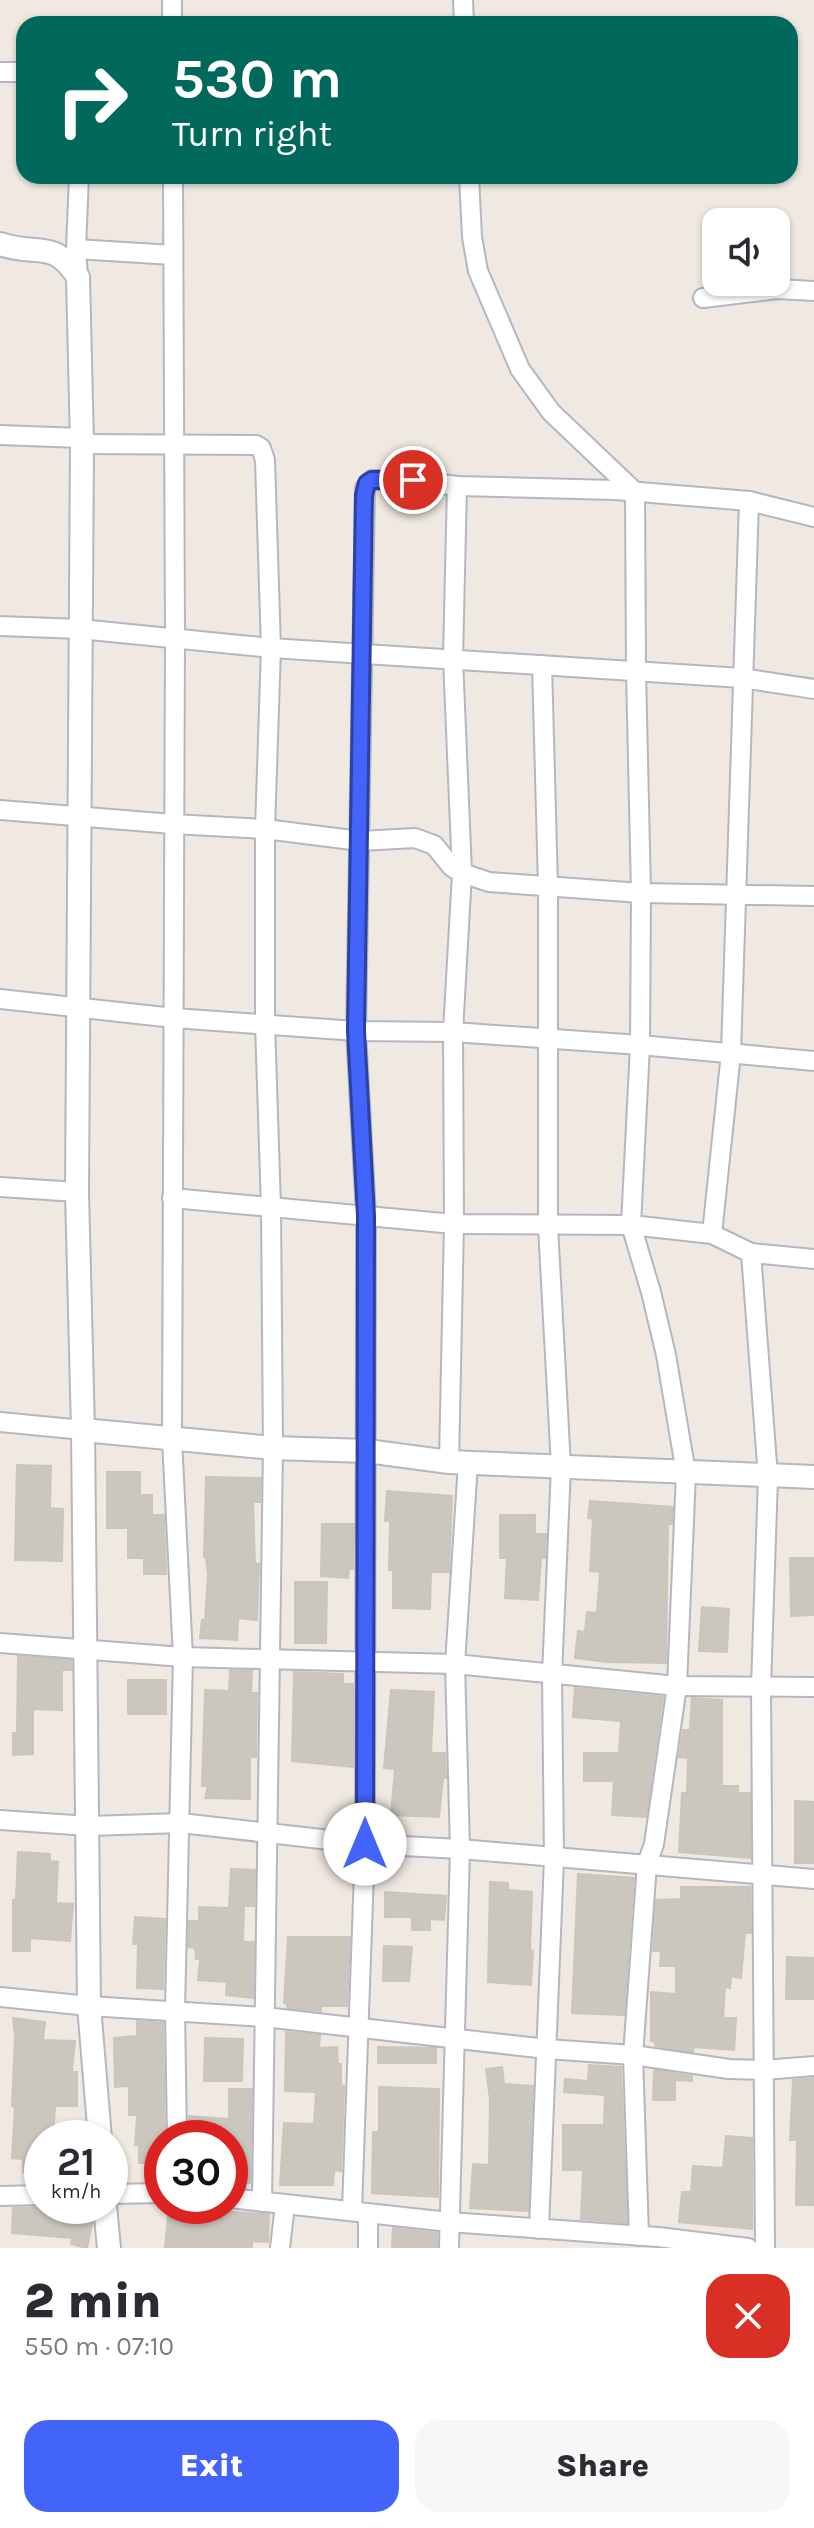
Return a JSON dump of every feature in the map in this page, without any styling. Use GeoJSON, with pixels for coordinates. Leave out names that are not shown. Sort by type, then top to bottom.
{"type":"FeatureCollection","features":[{"type":"Feature","properties":{"kind":"street"},"geometry":{"type":"LineString","coordinates":[[79,184],[76,249],[82,441],[77,1192],[89,1826],[89,2006],[98,2120]]}},
{"type":"Feature","properties":{"kind":"street"},"geometry":{"type":"LineString","coordinates":[[173,184],[172,1439],[183,1657],[175,2010],[177,2120]]}},
{"type":"Feature","properties":{"kind":"street"},"geometry":{"type":"LineString","coordinates":[[469,184],[472,237],[478,271],[520,369],[551,412],[635,492],[641,893],[640,1045],[631,1225],[663,1343],[686,1473],[677,1686],[654,1844],[647,1864],[633,2055],[652,2241]]}},
{"type":"Feature","properties":{"kind":"street"},"geometry":{"type":"LineString","coordinates":[[0,244],[54,252],[67,260],[78,277]]}},
{"type":"Feature","properties":{"kind":"street"},"geometry":{"type":"LineString","coordinates":[[76,249],[173,255]]}},
{"type":"Feature","properties":{"kind":"street"},"geometry":{"type":"LineString","coordinates":[[703,298],[777,289],[814,291]]}},
{"type":"Feature","properties":{"kind":"street"},"geometry":{"type":"LineString","coordinates":[[0,435],[82,441],[256,445],[261,448],[265,460],[271,648],[265,829],[265,1024],[271,1207],[273,1448],[262,2202]]}},
{"type":"Feature","properties":{"kind":"street"},"geometry":{"type":"LineString","coordinates":[[368,2248],[360,2212],[359,2027],[365,1844],[366,1216],[356,1031],[364,495],[367,483],[372,480],[413,480],[457,486],[635,492],[749,501],[814,517]]}},
{"type":"Feature","properties":{"kind":"street"},"geometry":{"type":"LineString","coordinates":[[449,2248],[460,1849],[455,1664],[458,1463],[453,1032],[462,873],[453,658],[457,486]]}},
{"type":"Feature","properties":{"kind":"street"},"geometry":{"type":"LineString","coordinates":[[712,1234],[731,1053],[749,501]]}},
{"type":"Feature","properties":{"kind":"street"},"geometry":{"type":"LineString","coordinates":[[0,626],[175,636],[271,648],[742,678],[814,689]]}},
{"type":"Feature","properties":{"kind":"street"},"geometry":{"type":"LineString","coordinates":[[542,665],[548,886],[548,1226],[561,1467],[552,1675],[554,1859],[547,2049],[547,2235]]}},
{"type":"Feature","properties":{"kind":"street"},"geometry":{"type":"LineString","coordinates":[[0,810],[265,829],[360,841],[415,838],[434,845],[452,867],[462,873],[489,882],[641,893],[814,896]]}},
{"type":"Feature","properties":{"kind":"street"},"geometry":{"type":"LineString","coordinates":[[0,999],[174,1018],[356,1031],[453,1032],[814,1061]]}},
{"type":"Feature","properties":{"kind":"street"},"geometry":{"type":"LineString","coordinates":[[0,1187],[77,1192]]}},
{"type":"Feature","properties":{"kind":"street"},"geometry":{"type":"LineString","coordinates":[[172,1198],[454,1224],[631,1225],[712,1234],[751,1253],[814,1259]]}},
{"type":"Feature","properties":{"kind":"street"},"geometry":{"type":"LineString","coordinates":[[751,1253],[768,1477],[761,1687],[765,2248]]}},
{"type":"Feature","properties":{"kind":"street"},"geometry":{"type":"LineString","coordinates":[[0,1422],[273,1448],[367,1451],[458,1463],[814,1477]]}},
{"type":"Feature","properties":{"kind":"street"},"geometry":{"type":"LineString","coordinates":[[0,1643],[183,1657],[455,1664],[677,1686],[814,1687]]}},
{"type":"Feature","properties":{"kind":"street"},"geometry":{"type":"LineString","coordinates":[[0,1820],[89,1826],[181,1823],[365,1844],[814,1879]]}},
{"type":"Feature","properties":{"kind":"street"},"geometry":{"type":"LineString","coordinates":[[0,1997],[264,2017],[547,2049],[633,2055],[729,2069],[814,2066]]}},
{"type":"Feature","properties":{"kind":"street"},"geometry":{"type":"LineString","coordinates":[[0,2196],[24,2195]]}},
{"type":"Feature","properties":{"kind":"street"},"geometry":{"type":"LineString","coordinates":[[248,2200],[547,2235],[748,2248]]}},
{"type":"Feature","properties":{"kind":"street"},"geometry":{"type":"LineString","coordinates":[[280,2248],[285,2205]]}},
{"type":"Feature","properties":{"kind":"street"},"geometry":{"type":"LineString","coordinates":[[107,2224],[109,2248]]}},
{"type":"Feature","properties":{"kind":"building"},"geometry":{"type":"Polygon","coordinates":[[[17,1465],[51,1466],[50,1508],[63,1509],[62,1561],[15,1560],[17,1465]]]}},
{"type":"Feature","properties":{"kind":"building"},"geometry":{"type":"Polygon","coordinates":[[[107,1472],[140,1472],[140,1495],[152,1495],[152,1515],[164,1515],[166,1574],[144,1574],[144,1558],[128,1558],[128,1528],[107,1528],[107,1472]]]}},
{"type":"Feature","properties":{"kind":"building"},"geometry":{"type":"Polygon","coordinates":[[[206,1477],[261,1478],[260,1502],[253,1502],[255,1563],[259,1564],[257,1620],[238,1618],[237,1640],[200,1638],[202,1620],[205,1620],[208,1575],[204,1557],[206,1477]]]}},
{"type":"Feature","properties":{"kind":"building"},"geometry":{"type":"Polygon","coordinates":[[[387,1491],[452,1496],[449,1572],[431,1572],[430,1609],[393,1608],[393,1570],[389,1570],[390,1521],[385,1521],[387,1491]]]}},
{"type":"Feature","properties":{"kind":"building"},"geometry":{"type":"Polygon","coordinates":[[[590,1501],[673,1507],[672,1524],[668,1524],[666,1663],[575,1658],[578,1631],[585,1632],[587,1612],[597,1613],[600,1572],[590,1571],[593,1519],[588,1518],[590,1501]]]}},
{"type":"Feature","properties":{"kind":"building"},"geometry":{"type":"Polygon","coordinates":[[[500,1515],[535,1515],[535,1534],[546,1534],[538,1600],[505,1598],[507,1558],[500,1558],[500,1515]]]}},
{"type":"Feature","properties":{"kind":"building"},"geometry":{"type":"Polygon","coordinates":[[[322,1524],[354,1524],[353,1569],[349,1569],[348,1578],[321,1576],[322,1524]]]}},
{"type":"Feature","properties":{"kind":"building"},"geometry":{"type":"Polygon","coordinates":[[[790,1558],[814,1558],[814,1615],[791,1616],[790,1558]]]}},
{"type":"Feature","properties":{"kind":"building"},"geometry":{"type":"Polygon","coordinates":[[[295,1582],[327,1582],[326,1643],[295,1643],[295,1582]]]}},
{"type":"Feature","properties":{"kind":"building"},"geometry":{"type":"Polygon","coordinates":[[[702,1607],[729,1609],[727,1652],[699,1651],[702,1607]]]}},
{"type":"Feature","properties":{"kind":"building"},"geometry":{"type":"Polygon","coordinates":[[[18,1656],[71,1660],[72,1670],[62,1670],[62,1710],[33,1709],[33,1754],[13,1755],[13,1733],[17,1733],[18,1656]]]}},
{"type":"Feature","properties":{"kind":"building"},"geometry":{"type":"Polygon","coordinates":[[[230,1670],[252,1671],[251,1693],[257,1693],[256,1757],[250,1757],[250,1799],[205,1798],[208,1786],[202,1786],[205,1690],[229,1691],[230,1670]]]}},
{"type":"Feature","properties":{"kind":"building"},"geometry":{"type":"Polygon","coordinates":[[[294,1672],[343,1674],[343,1684],[353,1684],[353,1767],[292,1761],[294,1672]]]}},
{"type":"Feature","properties":{"kind":"building"},"geometry":{"type":"Polygon","coordinates":[[[128,1680],[166,1680],[166,1714],[128,1714],[128,1680]]]}},
{"type":"Feature","properties":{"kind":"building"},"geometry":{"type":"Polygon","coordinates":[[[575,1688],[663,1697],[646,1817],[612,1815],[614,1781],[584,1781],[584,1753],[619,1753],[621,1721],[573,1717],[575,1688]]]}},
{"type":"Feature","properties":{"kind":"building"},"geometry":{"type":"Polygon","coordinates":[[[391,1690],[434,1692],[431,1753],[445,1753],[446,1778],[443,1778],[439,1817],[391,1815],[395,1769],[384,1768],[391,1690]]]}},
{"type":"Feature","properties":{"kind":"building"},"geometry":{"type":"Polygon","coordinates":[[[692,1698],[722,1700],[722,1786],[738,1786],[738,1793],[750,1793],[750,1858],[679,1852],[682,1793],[687,1793],[688,1758],[679,1757],[683,1730],[690,1730],[692,1698]]]}},
{"type":"Feature","properties":{"kind":"building"},"geometry":{"type":"Polygon","coordinates":[[[795,1801],[814,1802],[814,1863],[795,1863],[795,1801]]]}},
{"type":"Feature","properties":{"kind":"building"},"geometry":{"type":"Polygon","coordinates":[[[18,1852],[50,1854],[50,1861],[58,1862],[56,1903],[73,1904],[70,1941],[30,1938],[30,1951],[13,1951],[13,1900],[16,1900],[18,1852]]]}},
{"type":"Feature","properties":{"kind":"building"},"geometry":{"type":"Polygon","coordinates":[[[231,1869],[255,1870],[254,1906],[244,1906],[243,1942],[254,1942],[253,1998],[226,1995],[227,1982],[198,1980],[200,1959],[196,1959],[195,1948],[188,1947],[189,1921],[199,1921],[199,1907],[229,1908],[231,1869]]]}},
{"type":"Feature","properties":{"kind":"building"},"geometry":{"type":"Polygon","coordinates":[[[578,1874],[634,1878],[624,2015],[572,2013],[578,1874]]]}},
{"type":"Feature","properties":{"kind":"building"},"geometry":{"type":"Polygon","coordinates":[[[490,1882],[508,1883],[508,1890],[532,1892],[531,1985],[488,1982],[490,1882]]]}},
{"type":"Feature","properties":{"kind":"building"},"geometry":{"type":"Polygon","coordinates":[[[681,1887],[750,1887],[751,1933],[745,1933],[741,1978],[731,1976],[730,1988],[725,1987],[723,2018],[736,2018],[734,2050],[694,2047],[693,2052],[656,2046],[651,2041],[651,1992],[676,1994],[676,1966],[660,1966],[661,1951],[653,1951],[656,1900],[681,1899],[681,1887]]]}},
{"type":"Feature","properties":{"kind":"building"},"geometry":{"type":"Polygon","coordinates":[[[385,1892],[446,1896],[444,1920],[430,1919],[430,1930],[412,1930],[412,1917],[385,1917],[385,1892]]]}},
{"type":"Feature","properties":{"kind":"building"},"geometry":{"type":"Polygon","coordinates":[[[135,1917],[165,1919],[163,1989],[137,1988],[138,1944],[133,1944],[135,1917]]]}},
{"type":"Feature","properties":{"kind":"building"},"geometry":{"type":"Polygon","coordinates":[[[288,1937],[350,1937],[347,2006],[321,2006],[321,2011],[287,2008],[284,2003],[288,1937]]]}},
{"type":"Feature","properties":{"kind":"building"},"geometry":{"type":"Polygon","coordinates":[[[384,1946],[412,1947],[409,1981],[383,1981],[384,1946]]]}},
{"type":"Feature","properties":{"kind":"building"},"geometry":{"type":"Polygon","coordinates":[[[787,1957],[814,1958],[814,1999],[786,1999],[787,1957]]]}},
{"type":"Feature","properties":{"kind":"building"},"geometry":{"type":"Polygon","coordinates":[[[13,2018],[45,2022],[43,2040],[75,2041],[72,2072],[77,2072],[77,2106],[55,2106],[54,2120],[24,2120],[24,2172],[23,2159],[12,2158],[13,2018]]]}},
{"type":"Feature","properties":{"kind":"building"},"geometry":{"type":"Polygon","coordinates":[[[137,2021],[163,2023],[165,2120],[144,2120],[144,2163],[139,2163],[139,2145],[135,2145],[137,2115],[129,2115],[129,2086],[115,2087],[114,2038],[137,2036],[137,2021]]]}},
{"type":"Feature","properties":{"kind":"building"},"geometry":{"type":"Polygon","coordinates":[[[286,2032],[320,2035],[319,2048],[337,2047],[341,2085],[344,2086],[341,2171],[334,2170],[333,2185],[280,2185],[284,2123],[314,2124],[316,2092],[285,2091],[286,2032]]]}},
{"type":"Feature","properties":{"kind":"building"},"geometry":{"type":"Polygon","coordinates":[[[205,2038],[243,2039],[242,2081],[204,2081],[205,2038]]]}},
{"type":"Feature","properties":{"kind":"building"},"geometry":{"type":"Polygon","coordinates":[[[378,2047],[436,2048],[436,2063],[378,2063],[378,2047]]]}},
{"type":"Feature","properties":{"kind":"building"},"geometry":{"type":"Polygon","coordinates":[[[589,2065],[621,2067],[627,2223],[581,2219],[583,2170],[563,2170],[563,2125],[604,2125],[605,2095],[564,2092],[565,2079],[588,2081],[589,2065]]]}},
{"type":"Feature","properties":{"kind":"building"},"geometry":{"type":"Polygon","coordinates":[[[502,2067],[504,2084],[533,2086],[528,2211],[470,2208],[473,2164],[489,2165],[490,2099],[486,2069],[502,2067]]]}},
{"type":"Feature","properties":{"kind":"building"},"geometry":{"type":"Polygon","coordinates":[[[654,2070],[692,2076],[692,2081],[675,2080],[675,2100],[653,2100],[654,2070]]]}},
{"type":"Feature","properties":{"kind":"building"},"geometry":{"type":"Polygon","coordinates":[[[814,2078],[814,2205],[796,2205],[797,2140],[790,2140],[793,2080],[814,2078]]]}},
{"type":"Feature","properties":{"kind":"building"},"geometry":{"type":"Polygon","coordinates":[[[379,2087],[439,2089],[438,2197],[372,2193],[373,2132],[379,2132],[379,2087]]]}},
{"type":"Feature","properties":{"kind":"building"},"geometry":{"type":"Polygon","coordinates":[[[229,2089],[252,2089],[250,2183],[248,2120],[189,2120],[189,2116],[229,2119],[229,2089]]]}},
{"type":"Feature","properties":{"kind":"building"},"geometry":{"type":"Polygon","coordinates":[[[726,2136],[752,2138],[752,2229],[679,2222],[682,2192],[691,2192],[693,2166],[723,2168],[726,2136]]]}},
{"type":"Feature","properties":{"kind":"building"},"geometry":{"type":"Polygon","coordinates":[[[13,2208],[24,2208],[24,2224],[92,2224],[87,2248],[71,2244],[72,2238],[12,2233],[13,2208]]]}},
{"type":"Feature","properties":{"kind":"building"},"geometry":{"type":"Polygon","coordinates":[[[248,2213],[269,2214],[268,2242],[252,2241],[252,2248],[165,2248],[167,2224],[248,2224],[248,2213]]]}},
{"type":"Feature","properties":{"kind":"building"},"geometry":{"type":"Polygon","coordinates":[[[393,2228],[437,2233],[437,2248],[392,2248],[393,2228]]]}},
{"type":"Feature","properties":{"kind":"route"},"geometry":{"type":"LineString","coordinates":[[365,1844],[366,1216],[356,1031],[364,495],[367,483],[372,480],[413,480]]}}]}
